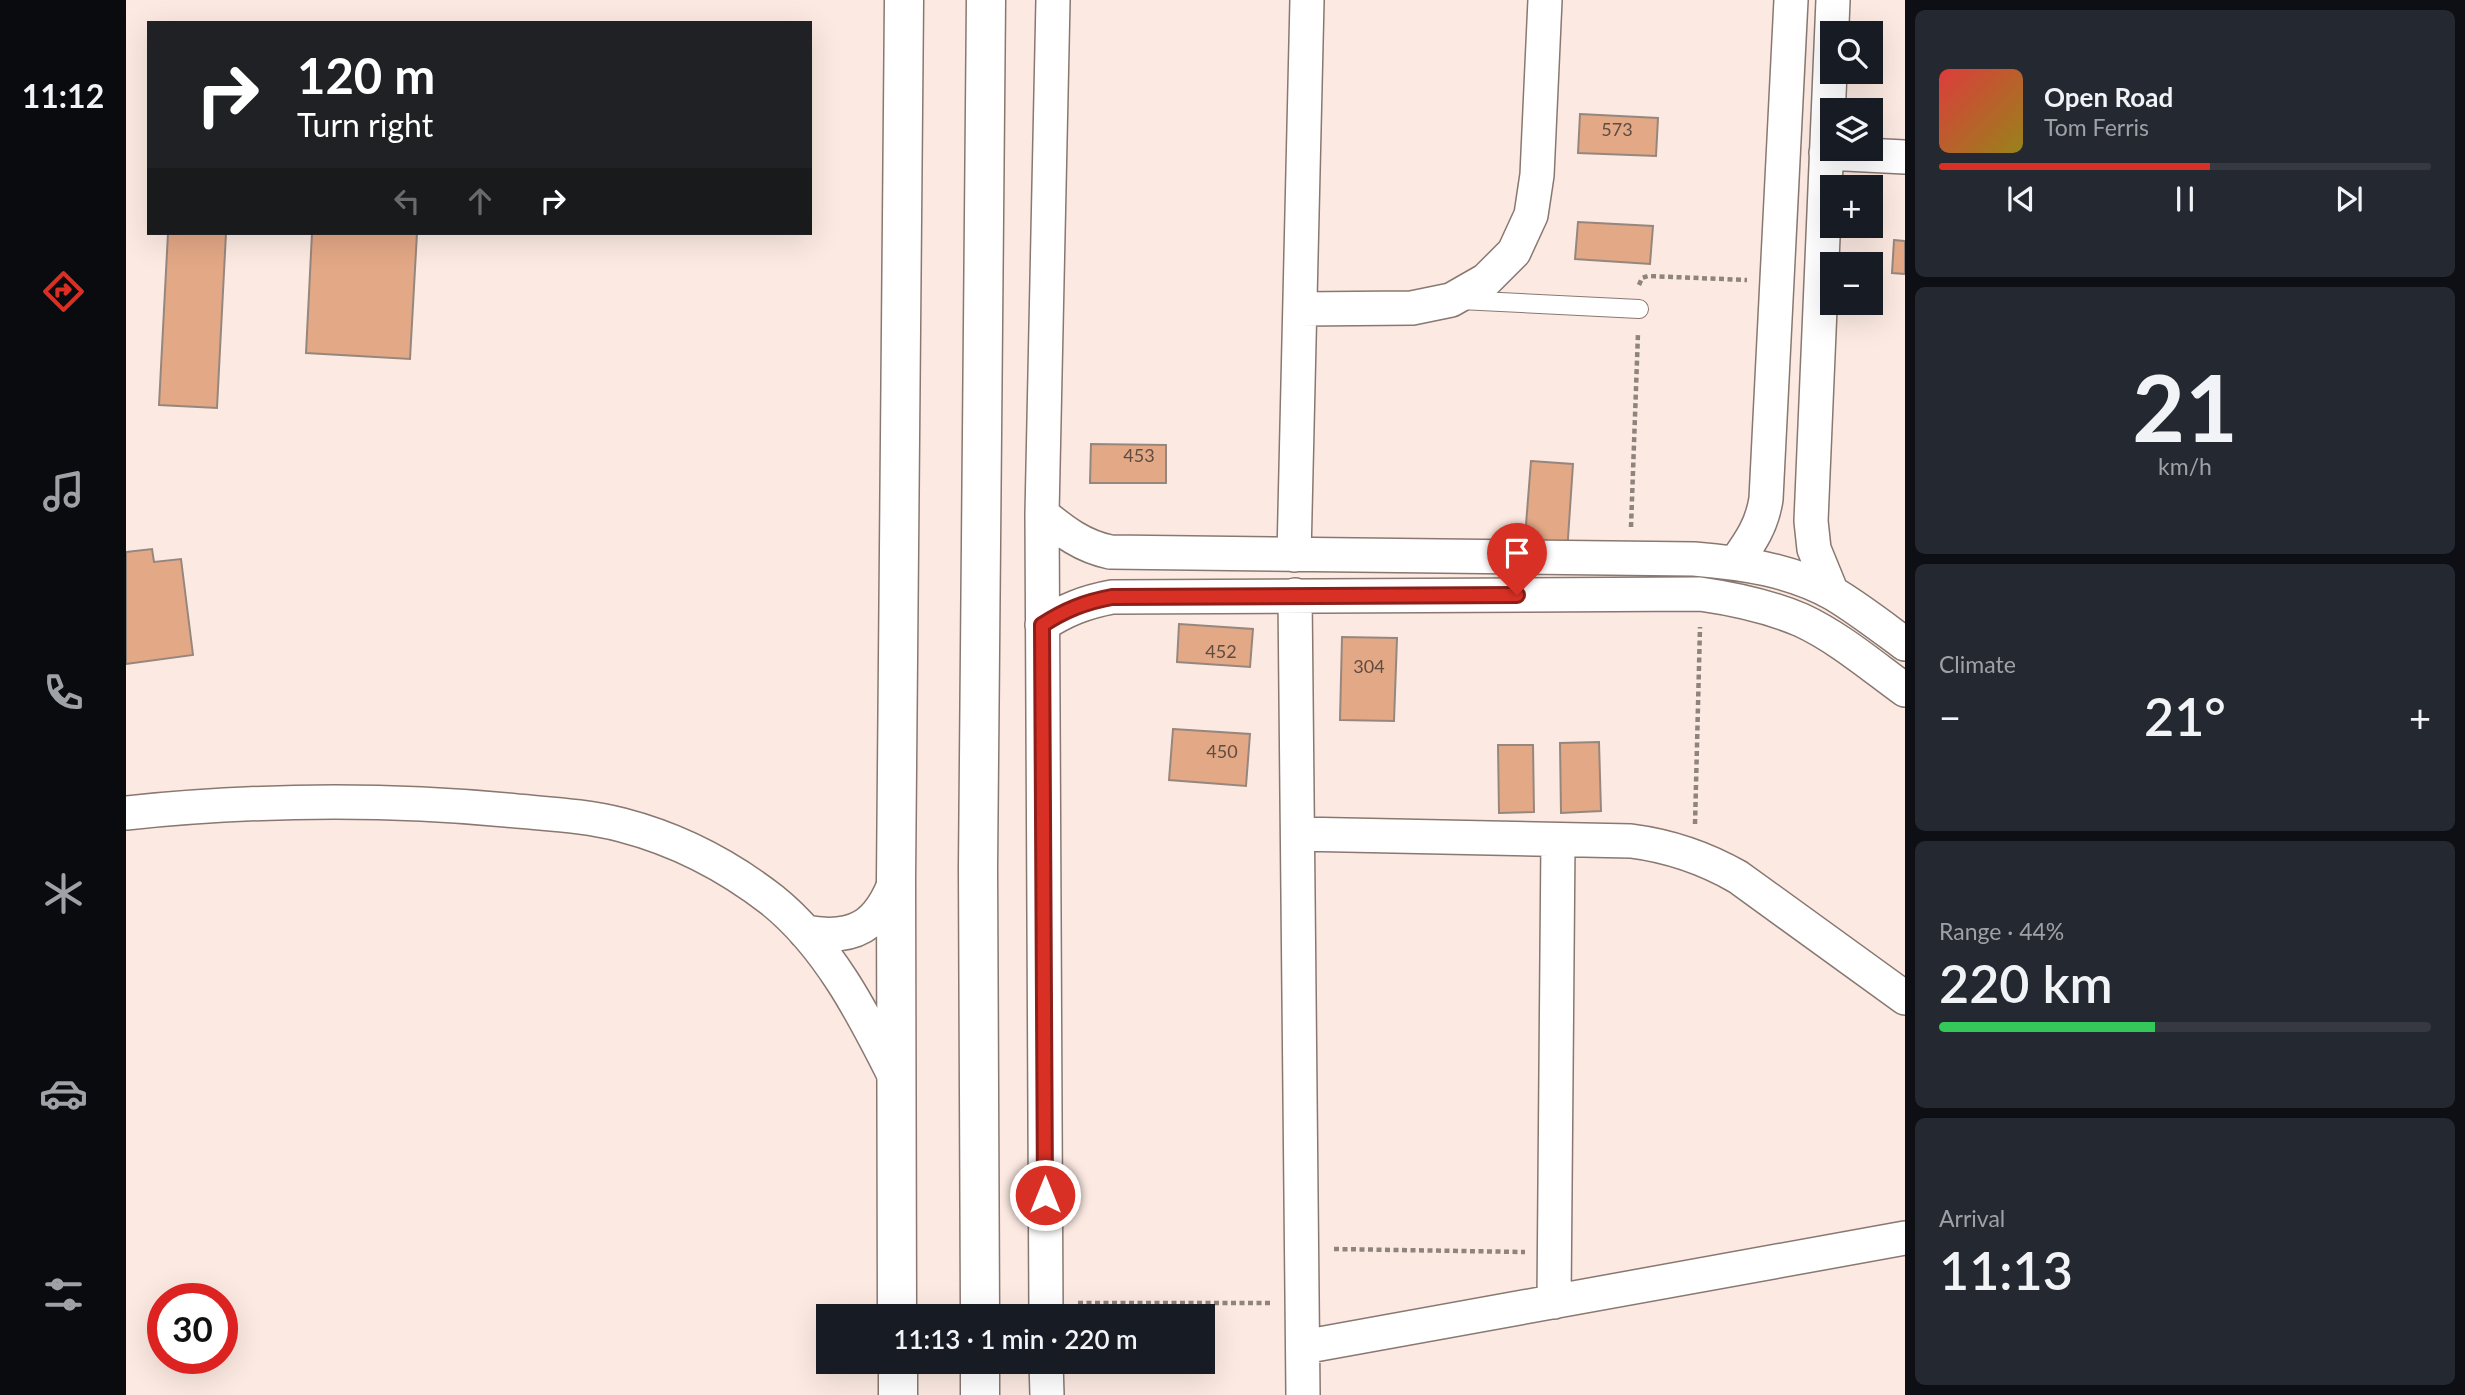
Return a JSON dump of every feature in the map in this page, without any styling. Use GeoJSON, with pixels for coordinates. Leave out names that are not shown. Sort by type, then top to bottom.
{"type":"FeatureCollection","features":[{"type":"Feature","properties":{"kind":"street"},"geometry":{"type":"LineString","coordinates":[[897,1304],[896,879],[904,0]]}},
{"type":"Feature","properties":{"kind":"street"},"geometry":{"type":"LineString","coordinates":[[980,1304],[978,868],[986,0]]}},
{"type":"Feature","properties":{"kind":"street"},"geometry":{"type":"LineString","coordinates":[[1046,1304],[1042,514],[1053,0]]}},
{"type":"Feature","properties":{"kind":"street"},"geometry":{"type":"LineString","coordinates":[[1294,555],[1307,0]]}},
{"type":"Feature","properties":{"kind":"street"},"geometry":{"type":"LineString","coordinates":[[1300,309],[1412,308],[1451,300],[1486,280],[1514,251],[1531,215],[1537,175],[1545,0]]}},
{"type":"Feature","properties":{"kind":"street"},"geometry":{"type":"LineString","coordinates":[[1736,562],[1755,536],[1764,511],[1791,0]]}},
{"type":"Feature","properties":{"kind":"street"},"geometry":{"type":"LineString","coordinates":[[1829,98],[1833,0]]}},
{"type":"Feature","properties":{"kind":"street"},"geometry":{"type":"LineString","coordinates":[[1883,156],[1905,157]]}},
{"type":"Feature","properties":{"kind":"street"},"geometry":{"type":"LineString","coordinates":[[1826,161],[1811,520],[1814,549],[1832,593]]}},
{"type":"Feature","properties":{"kind":"street"},"geometry":{"type":"LineString","coordinates":[[1042,514],[1069,536],[1095,549],[1138,553],[1694,559],[1736,562],[1780,572],[1832,593],[1905,643]]}},
{"type":"Feature","properties":{"kind":"street"},"geometry":{"type":"LineString","coordinates":[[1137,596],[1138,553]]}},
{"type":"Feature","properties":{"kind":"street"},"geometry":{"type":"LineString","coordinates":[[1628,594],[1630,559]]}},
{"type":"Feature","properties":{"kind":"street"},"geometry":{"type":"LineString","coordinates":[[1042,625],[1062,611],[1112,597],[1700,594],[1736,599],[1803,621],[1834,639],[1905,690]]}},
{"type":"Feature","properties":{"kind":"street"},"geometry":{"type":"LineString","coordinates":[[1295,596],[1303,1395]]}},
{"type":"Feature","properties":{"kind":"street"},"geometry":{"type":"LineString","coordinates":[[126,813],[282,802],[381,802],[578,817],[641,831],[702,855],[739,876],[774,902],[805,932],[832,965],[855,1001],[895,1077]]}},
{"type":"Feature","properties":{"kind":"street"},"geometry":{"type":"LineString","coordinates":[[1298,834],[1631,841],[1674,848],[1695,855],[1738,877],[1905,998]]}},
{"type":"Feature","properties":{"kind":"street"},"geometry":{"type":"LineString","coordinates":[[1554,1301],[1558,840]]}},
{"type":"Feature","properties":{"kind":"street"},"geometry":{"type":"LineString","coordinates":[[805,932],[829,936],[852,932],[872,920],[888,902],[896,879]]}},
{"type":"Feature","properties":{"kind":"street"},"geometry":{"type":"LineString","coordinates":[[1303,1348],[1905,1238]]}},
{"type":"Feature","properties":{"kind":"street"},"geometry":{"type":"LineString","coordinates":[[898,1374],[898,1395]]}},
{"type":"Feature","properties":{"kind":"street"},"geometry":{"type":"LineString","coordinates":[[980,1374],[980,1395]]}},
{"type":"Feature","properties":{"kind":"street"},"geometry":{"type":"LineString","coordinates":[[1046,1374],[1047,1395]]}},
{"type":"Feature","properties":{"kind":"lane"},"geometry":{"type":"LineString","coordinates":[[1451,300],[1639,309]]}},
{"type":"Feature","properties":{"kind":"path"},"geometry":{"type":"LineString","coordinates":[[1630,559],[1639,284],[1642,278],[1648,276],[1777,282]]}},
{"type":"Feature","properties":{"kind":"path"},"geometry":{"type":"LineString","coordinates":[[1695,855],[1700,594]]}},
{"type":"Feature","properties":{"kind":"path"},"geometry":{"type":"LineString","coordinates":[[1302,1248],[1555,1252]]}},
{"type":"Feature","properties":{"kind":"path"},"geometry":{"type":"LineString","coordinates":[[1215,1305],[1302,1303]]}},
{"type":"Feature","properties":{"kind":"building"},"geometry":{"type":"Polygon","coordinates":[[[1580,114],[1658,118],[1656,156],[1578,153],[1580,114]]]}},
{"type":"Feature","properties":{"kind":"building"},"geometry":{"type":"Polygon","coordinates":[[[1578,222],[1653,226],[1650,264],[1575,259],[1578,222]]]}},
{"type":"Feature","properties":{"kind":"building"},"geometry":{"type":"Polygon","coordinates":[[[168,235],[226,235],[217,408],[159,405],[168,235]]]}},
{"type":"Feature","properties":{"kind":"building"},"geometry":{"type":"Polygon","coordinates":[[[312,235],[417,235],[410,359],[306,353],[312,235]]]}},
{"type":"Feature","properties":{"kind":"building"},"geometry":{"type":"Polygon","coordinates":[[[1894,240],[1905,241],[1905,274],[1892,273],[1894,240]]]}},
{"type":"Feature","properties":{"kind":"building"},"geometry":{"type":"Polygon","coordinates":[[[1091,444],[1166,445],[1166,483],[1090,483],[1091,444]]]}},
{"type":"Feature","properties":{"kind":"building"},"geometry":{"type":"Polygon","coordinates":[[[1531,461],[1573,464],[1567,553],[1524,550],[1531,461]]]}},
{"type":"Feature","properties":{"kind":"building"},"geometry":{"type":"Polygon","coordinates":[[[152,549],[154,562],[181,559],[193,655],[126,664],[126,552],[152,549]]]}},
{"type":"Feature","properties":{"kind":"building"},"geometry":{"type":"Polygon","coordinates":[[[1179,624],[1253,629],[1250,667],[1177,662],[1179,624]]]}},
{"type":"Feature","properties":{"kind":"building"},"geometry":{"type":"Polygon","coordinates":[[[1342,637],[1397,638],[1394,721],[1340,720],[1342,637]]]}},
{"type":"Feature","properties":{"kind":"building"},"geometry":{"type":"Polygon","coordinates":[[[1173,729],[1250,734],[1246,786],[1169,780],[1173,729]]]}},
{"type":"Feature","properties":{"kind":"building"},"geometry":{"type":"Polygon","coordinates":[[[1599,742],[1601,811],[1561,813],[1560,743],[1599,742]]]}},
{"type":"Feature","properties":{"kind":"building"},"geometry":{"type":"Polygon","coordinates":[[[1498,745],[1533,745],[1534,812],[1499,813],[1498,745]]]}},
{"type":"Feature","properties":{"kind":"route"},"geometry":{"type":"LineString","coordinates":[[1045,1195],[1042,625],[1062,611],[1112,597],[1517,595]]}}]}
